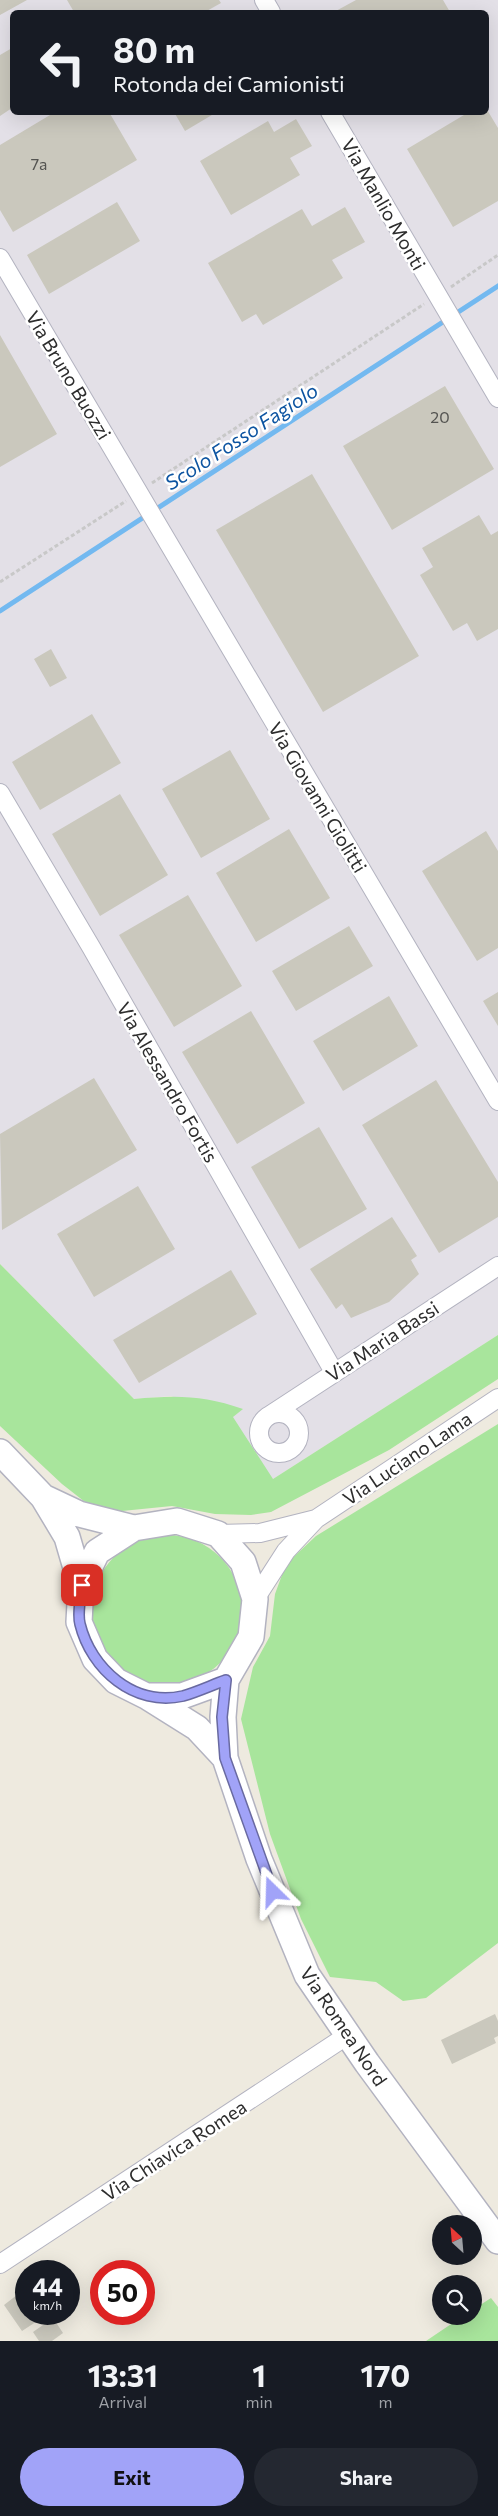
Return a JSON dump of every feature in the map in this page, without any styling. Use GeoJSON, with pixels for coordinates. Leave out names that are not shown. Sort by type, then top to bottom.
{"type":"FeatureCollection","features":[{"type":"Feature","properties":{"kind":"main road"},"geometry":{"type":"LineString","coordinates":[[0,1452],[43,1497],[68,1537],[82,1585]]}},
{"type":"Feature","properties":{"kind":"main road"},"geometry":{"type":"LineString","coordinates":[[43,1497],[79,1514],[134,1528],[177,1521],[218,1534],[243,1562],[255,1599],[252,1637],[226,1680],[182,1696],[146,1696],[116,1681],[95,1659],[79,1622],[82,1585],[97,1552],[134,1528]]}},
{"type":"Feature","properties":{"kind":"main road","name":"Via Romea Nord"},"geometry":{"type":"LineString","coordinates":[[226,1680],[222,1717],[225,1758],[260,1860],[306,1975],[498,2241]]}},
{"type":"Feature","properties":{"kind":"main road","name":"Via Romea Nord"},"geometry":{"type":"LineString","coordinates":[[146,1696],[197,1728],[225,1758]]}},
{"type":"Feature","properties":{"kind":"street","name":"Via Manlio Monti"},"geometry":{"type":"LineString","coordinates":[[332,115],[498,398]]}},
{"type":"Feature","properties":{"kind":"street","name":"Via Bruno Buozzi"},"geometry":{"type":"LineString","coordinates":[[0,258],[139,492]]}},
{"type":"Feature","properties":{"kind":"street","name":"Via Giovanni Giolitti"},"geometry":{"type":"LineString","coordinates":[[139,492],[167,543],[498,1101]]}},
{"type":"Feature","properties":{"kind":"street","name":"Via Alessandro Fortis"},"geometry":{"type":"LineString","coordinates":[[0,793],[87,939],[334,1372]]}},
{"type":"Feature","properties":{"kind":"street","name":"Via Maria Bassi"},"geometry":{"type":"LineString","coordinates":[[267,1417],[498,1266]]}},
{"type":"Feature","properties":{"kind":"street","name":"Via Luciano Lama"},"geometry":{"type":"LineString","coordinates":[[255,1599],[286,1551],[316,1518],[498,1398]]}},
{"type":"Feature","properties":{"kind":"street","name":"Via Luciano Lama"},"geometry":{"type":"LineString","coordinates":[[218,1534],[260,1533],[316,1518]]}},
{"type":"Feature","properties":{"kind":"street","name":"Via Chiavica Romea"},"geometry":{"type":"LineString","coordinates":[[0,2264],[348,2035]]}},
{"type":"Feature","properties":{"kind":"path"},"geometry":{"type":"LineString","coordinates":[[0,582],[498,255]]}},
{"type":"Feature","properties":{"kind":"shaded area"},"geometry":{"type":"Polygon","coordinates":[[[0,0],[498,0],[498,1335],[273,1479],[172,1396],[134,1399],[0,1264],[0,0]]]}},
{"type":"Feature","properties":{"kind":"green space"},"geometry":{"type":"Polygon","coordinates":[[[0,1264],[134,1399],[189,1397],[229,1404],[243,1409],[233,1417],[273,1479],[498,1335],[498,1379],[389,1450],[271,1512],[251,1515],[215,1514],[172,1506],[122,1511],[106,1510],[85,1502],[62,1484],[0,1426],[0,1264]]]}},
{"type":"Feature","properties":{"kind":"green space"},"geometry":{"type":"Polygon","coordinates":[[[498,1424],[498,1943],[426,1998],[403,2001],[376,1982],[330,1977],[301,1919],[270,1834],[241,1719],[253,1667],[270,1636],[275,1594],[286,1564],[316,1536],[498,1424]]]}},
{"type":"Feature","properties":{"kind":"green space"},"geometry":{"type":"Polygon","coordinates":[[[167,1535],[182,1536],[196,1540],[209,1547],[220,1557],[230,1568],[237,1581],[241,1595],[241,1625],[237,1639],[230,1652],[220,1663],[209,1673],[196,1680],[182,1684],[167,1685],[152,1684],[138,1680],[125,1673],[114,1663],[104,1652],[97,1639],[93,1625],[92,1610],[93,1595],[97,1581],[104,1568],[114,1557],[125,1547],[138,1540],[152,1536],[167,1535]]]}},
{"type":"Feature","properties":{"kind":"green space"},"geometry":{"type":"Polygon","coordinates":[[[491,2298],[498,2307],[498,2341],[426,2341],[450,2325],[482,2325],[482,2304],[491,2298]]]}},
{"type":"Feature","properties":{"kind":"building"},"geometry":{"type":"Polygon","coordinates":[[[0,0],[27,0],[0,15],[0,0]]]}},
{"type":"Feature","properties":{"kind":"building"},"geometry":{"type":"Polygon","coordinates":[[[67,0],[219,0],[221,3],[209,10],[73,10],[67,0]]]}},
{"type":"Feature","properties":{"kind":"building"},"geometry":{"type":"Polygon","coordinates":[[[356,0],[443,0],[449,10],[338,10],[356,0]]]}},
{"type":"Feature","properties":{"kind":"building"},"geometry":{"type":"Polygon","coordinates":[[[10,49],[10,109],[0,116],[0,55],[10,49]]]}},
{"type":"Feature","properties":{"kind":"building"},"geometry":{"type":"Polygon","coordinates":[[[489,113],[498,128],[498,201],[453,227],[407,149],[464,115],[489,115],[489,113]]]}},
{"type":"Feature","properties":{"kind":"building"},"geometry":{"type":"Polygon","coordinates":[[[50,115],[111,115],[137,160],[13,232],[0,210],[0,145],[50,115]]]}},
{"type":"Feature","properties":{"kind":"building"},"geometry":{"type":"Polygon","coordinates":[[[176,115],[212,115],[185,131],[176,115]]]}},
{"type":"Feature","properties":{"kind":"building"},"geometry":{"type":"Polygon","coordinates":[[[296,119],[312,146],[290,158],[300,175],[231,215],[200,161],[268,121],[274,132],[296,119]]]}},
{"type":"Feature","properties":{"kind":"building"},"geometry":{"type":"Polygon","coordinates":[[[117,202],[140,241],[49,294],[27,255],[117,202]]]}},
{"type":"Feature","properties":{"kind":"building"},"geometry":{"type":"Polygon","coordinates":[[[345,207],[365,242],[332,260],[343,278],[263,325],[256,314],[242,322],[208,263],[302,209],[312,226],[345,207]]]}},
{"type":"Feature","properties":{"kind":"building"},"geometry":{"type":"Polygon","coordinates":[[[0,335],[57,434],[0,467],[0,335]]]}},
{"type":"Feature","properties":{"kind":"building"},"geometry":{"type":"Polygon","coordinates":[[[445,386],[494,469],[392,530],[343,446],[445,386]]]}},
{"type":"Feature","properties":{"kind":"building"},"geometry":{"type":"Polygon","coordinates":[[[312,474],[419,656],[323,712],[216,530],[312,474]]]}},
{"type":"Feature","properties":{"kind":"building"},"geometry":{"type":"Polygon","coordinates":[[[479,515],[491,535],[498,531],[498,629],[477,641],[467,623],[453,631],[420,575],[433,567],[422,548],[479,515]]]}},
{"type":"Feature","properties":{"kind":"building"},"geometry":{"type":"Polygon","coordinates":[[[51,649],[67,678],[50,687],[34,659],[51,649]]]}},
{"type":"Feature","properties":{"kind":"building"},"geometry":{"type":"Polygon","coordinates":[[[92,714],[121,763],[40,810],[12,762],[92,714]]]}},
{"type":"Feature","properties":{"kind":"building"},"geometry":{"type":"Polygon","coordinates":[[[230,750],[270,819],[201,858],[162,789],[230,750]]]}},
{"type":"Feature","properties":{"kind":"building"},"geometry":{"type":"Polygon","coordinates":[[[120,794],[168,875],[100,916],[52,834],[120,794]]]}},
{"type":"Feature","properties":{"kind":"building"},"geometry":{"type":"Polygon","coordinates":[[[289,829],[330,898],[256,942],[216,873],[289,829]]]}},
{"type":"Feature","properties":{"kind":"building"},"geometry":{"type":"Polygon","coordinates":[[[486,831],[498,851],[498,948],[477,961],[422,871],[486,831]]]}},
{"type":"Feature","properties":{"kind":"building"},"geometry":{"type":"Polygon","coordinates":[[[188,895],[242,986],[174,1027],[119,935],[188,895]]]}},
{"type":"Feature","properties":{"kind":"building"},"geometry":{"type":"Polygon","coordinates":[[[349,926],[373,966],[296,1011],[272,971],[349,926]]]}},
{"type":"Feature","properties":{"kind":"building"},"geometry":{"type":"Polygon","coordinates":[[[498,992],[498,1026],[483,1001],[498,992]]]}},
{"type":"Feature","properties":{"kind":"building"},"geometry":{"type":"Polygon","coordinates":[[[389,996],[418,1046],[343,1091],[313,1041],[389,996]]]}},
{"type":"Feature","properties":{"kind":"building"},"geometry":{"type":"Polygon","coordinates":[[[251,1011],[305,1103],[237,1144],[182,1052],[251,1011]]]}},
{"type":"Feature","properties":{"kind":"building"},"geometry":{"type":"Polygon","coordinates":[[[94,1078],[137,1150],[2,1230],[0,1134],[94,1078]]]}},
{"type":"Feature","properties":{"kind":"building"},"geometry":{"type":"Polygon","coordinates":[[[436,1080],[498,1182],[498,1217],[439,1253],[362,1125],[436,1080]]]}},
{"type":"Feature","properties":{"kind":"building"},"geometry":{"type":"Polygon","coordinates":[[[319,1127],[367,1209],[299,1249],[251,1167],[319,1127]]]}},
{"type":"Feature","properties":{"kind":"building"},"geometry":{"type":"Polygon","coordinates":[[[138,1186],[175,1249],[94,1297],[57,1234],[138,1186]]]}},
{"type":"Feature","properties":{"kind":"building"},"geometry":{"type":"Polygon","coordinates":[[[392,1217],[417,1256],[411,1260],[419,1274],[389,1302],[351,1318],[342,1304],[336,1309],[310,1269],[392,1217]]]}},
{"type":"Feature","properties":{"kind":"building"},"geometry":{"type":"Polygon","coordinates":[[[231,1270],[257,1314],[139,1383],[113,1340],[231,1270]]]}},
{"type":"Feature","properties":{"kind":"building"},"geometry":{"type":"Polygon","coordinates":[[[495,2014],[498,2021],[498,2036],[494,2038],[496,2043],[452,2064],[441,2040],[495,2014]]]}},
{"type":"Feature","properties":{"kind":"building"},"geometry":{"type":"Polygon","coordinates":[[[15,2296],[15,2321],[4,2305],[15,2296]]]}},
{"type":"Feature","properties":{"kind":"building"},"geometry":{"type":"Polygon","coordinates":[[[18,2325],[31,2325],[22,2331],[18,2325]]]}},
{"type":"Feature","properties":{"kind":"building"},"geometry":{"type":"Polygon","coordinates":[[[43,2325],[58,2325],[63,2333],[52,2341],[39,2341],[33,2332],[43,2325]]]}},
{"type":"Feature","properties":{"kind":"waterway","name":"Scolo Fosso Fagiolo"},"geometry":{"type":"LineString","coordinates":[[0,611],[498,286]]}},
{"type":"Feature","properties":{"kind":"route"},"geometry":{"type":"LineString","coordinates":[[82,1585],[79,1622],[95,1659],[116,1681],[146,1696],[182,1696],[226,1680],[222,1717],[225,1758],[273,1892]]}}]}
